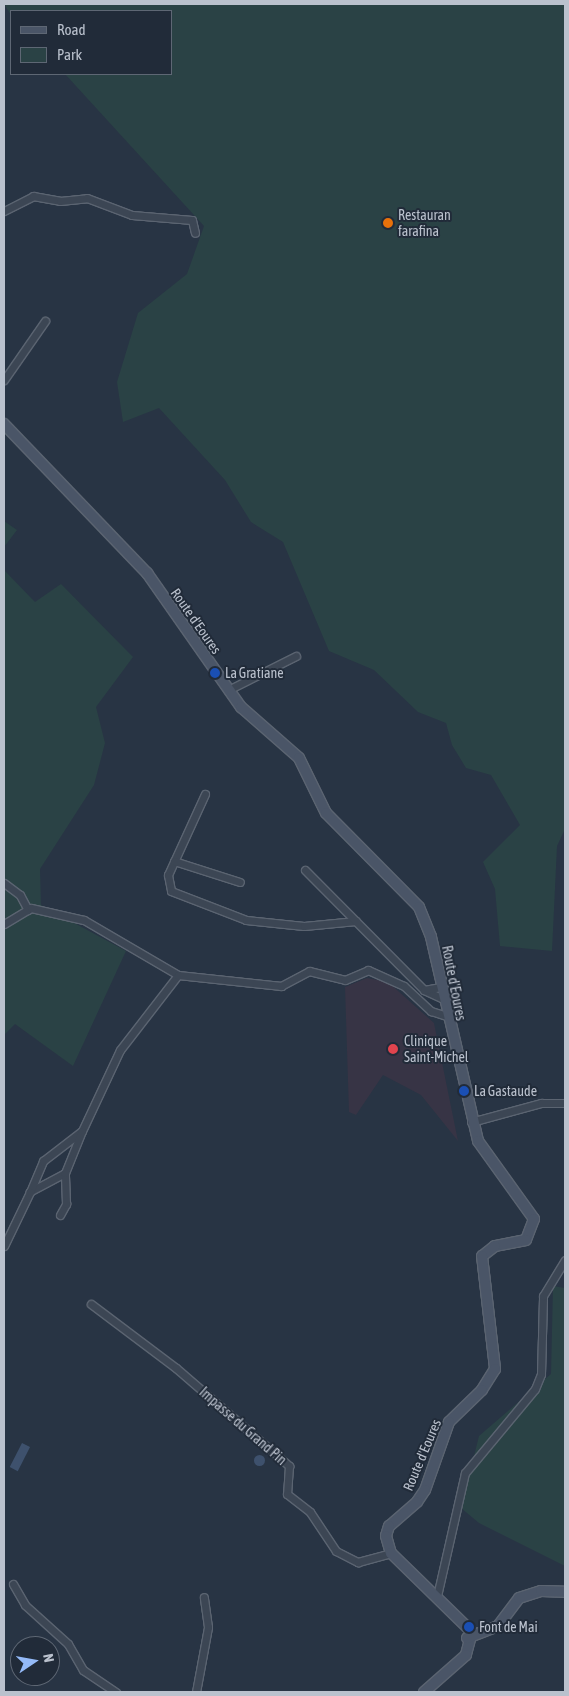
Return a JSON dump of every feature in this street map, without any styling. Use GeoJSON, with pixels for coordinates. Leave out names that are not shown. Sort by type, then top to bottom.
{"type":"FeatureCollection","features":[{"type":"Feature","properties":{"kind":"street"},"geometry":{"type":"LineString","coordinates":[[4,211],[33,196],[60,201],[87,198],[132,215],[192,220],[196,233]]}},
{"type":"Feature","properties":{"kind":"street"},"geometry":{"type":"LineString","coordinates":[[4,380],[45,321]]}},
{"type":"Feature","properties":{"kind":"street","name":"Route d'Eoures"},"geometry":{"type":"LineString","coordinates":[[4,424],[147,574],[228,690],[299,758],[326,813],[418,907],[431,936],[446,1016],[471,1122],[484,1155],[532,1211],[534,1227],[526,1240],[495,1246],[482,1256],[495,1369],[482,1390],[449,1422],[417,1502],[389,1526],[386,1536],[391,1553]]}},
{"type":"Feature","properties":{"kind":"street"},"geometry":{"type":"LineString","coordinates":[[228,690],[296,656]]}},
{"type":"Feature","properties":{"kind":"street"},"geometry":{"type":"LineString","coordinates":[[205,794],[168,876],[171,891],[233,917],[304,926],[356,921]]}},
{"type":"Feature","properties":{"kind":"street"},"geometry":{"type":"LineString","coordinates":[[174,861],[240,882]]}},
{"type":"Feature","properties":{"kind":"street"},"geometry":{"type":"LineString","coordinates":[[305,870],[424,990],[443,1000]]}},
{"type":"Feature","properties":{"kind":"street"},"geometry":{"type":"LineString","coordinates":[[4,884],[20,895],[28,910]]}},
{"type":"Feature","properties":{"kind":"street"},"geometry":{"type":"LineString","coordinates":[[4,924],[28,910],[37,908],[91,923],[178,975],[281,986],[310,971],[345,980],[368,970],[404,986],[432,1011],[446,1016]]}},
{"type":"Feature","properties":{"kind":"street"},"geometry":{"type":"LineString","coordinates":[[60,1215],[66,1204],[65,1173],[82,1131],[120,1050],[178,975]]}},
{"type":"Feature","properties":{"kind":"street"},"geometry":{"type":"LineString","coordinates":[[424,990],[441,987]]}},
{"type":"Feature","properties":{"kind":"street"},"geometry":{"type":"LineString","coordinates":[[471,1122],[541,1104],[565,1103]]}},
{"type":"Feature","properties":{"kind":"street"},"geometry":{"type":"LineString","coordinates":[[4,1246],[43,1161],[82,1131]]}},
{"type":"Feature","properties":{"kind":"street"},"geometry":{"type":"LineString","coordinates":[[30,1192],[65,1173]]}},
{"type":"Feature","properties":{"kind":"street"},"geometry":{"type":"LineString","coordinates":[[437,1596],[465,1473],[535,1388],[541,1374],[543,1296],[565,1260]]}},
{"type":"Feature","properties":{"kind":"street","name":"Impasse du Grand Pin"},"geometry":{"type":"LineString","coordinates":[[91,1304],[191,1381],[289,1466],[287,1494],[310,1512],[336,1551],[358,1562],[391,1553]]}},
{"type":"Feature","properties":{"kind":"street"},"geometry":{"type":"LineString","coordinates":[[391,1553],[454,1614],[470,1637]]}},
{"type":"Feature","properties":{"kind":"street"},"geometry":{"type":"LineString","coordinates":[[13,1584],[25,1605],[68,1644],[83,1670],[116,1692]]}},
{"type":"Feature","properties":{"kind":"street"},"geometry":{"type":"LineString","coordinates":[[424,1692],[454,1665],[470,1637],[498,1626],[519,1598],[541,1591],[565,1592]]}},
{"type":"Feature","properties":{"kind":"street"},"geometry":{"type":"LineString","coordinates":[[196,1692],[208,1627],[204,1597]]}},
{"type":"Feature","properties":{"kind":"shaded area","name":"Clinique Saint-Michel"},"geometry":{"type":"Polygon","coordinates":[[[367,978],[388,982],[434,1023],[458,1141],[421,1095],[383,1075],[356,1115],[349,1112],[345,987],[367,978]]]}},
{"type":"Feature","properties":{"kind":"green space"},"geometry":{"type":"Polygon","coordinates":[[[4,4],[565,4],[565,829],[557,846],[552,951],[500,946],[495,889],[483,862],[520,825],[491,775],[466,768],[452,745],[446,723],[418,712],[374,670],[329,651],[283,542],[251,522],[225,480],[159,408],[123,422],[117,382],[138,313],[187,274],[204,226],[66,75],[172,75],[172,10],[10,10],[10,13],[4,4]]]}},
{"type":"Feature","properties":{"kind":"green space"},"geometry":{"type":"Polygon","coordinates":[[[4,521],[17,530],[4,547],[4,521]]]}},
{"type":"Feature","properties":{"kind":"green space"},"geometry":{"type":"Polygon","coordinates":[[[4,570],[35,602],[61,584],[133,657],[96,707],[105,743],[94,785],[40,869],[41,905],[126,951],[73,1066],[15,1024],[4,1035],[4,570]]]}},
{"type":"Feature","properties":{"kind":"green space"},"geometry":{"type":"Polygon","coordinates":[[[553,1286],[565,1288],[565,1566],[479,1523],[461,1508],[479,1436],[551,1374],[553,1286]]]}},
{"type":"Feature","properties":{"kind":"water"},"geometry":{"type":"Polygon","coordinates":[[[22,1443],[30,1447],[18,1471],[10,1467],[22,1443]]]}},
{"type":"Feature","properties":{"kind":"water"},"geometry":{"type":"Polygon","coordinates":[[[259,1454],[265,1460],[259,1466],[253,1460],[259,1454]]]}},
{"type":"Feature","properties":{"kind":"place","name":"Restauran farafina"},"geometry":{"type":"Point","coordinates":[388,223]}},
{"type":"Feature","properties":{"kind":"place","name":"La Gratiane"},"geometry":{"type":"Point","coordinates":[215,673]}},
{"type":"Feature","properties":{"kind":"place","name":"Clinique Saint-Michel"},"geometry":{"type":"Point","coordinates":[393,1049]}},
{"type":"Feature","properties":{"kind":"place","name":"La Gastaude"},"geometry":{"type":"Point","coordinates":[464,1091]}},
{"type":"Feature","properties":{"kind":"place","name":"Font de Mai"},"geometry":{"type":"Point","coordinates":[469,1627]}}]}
